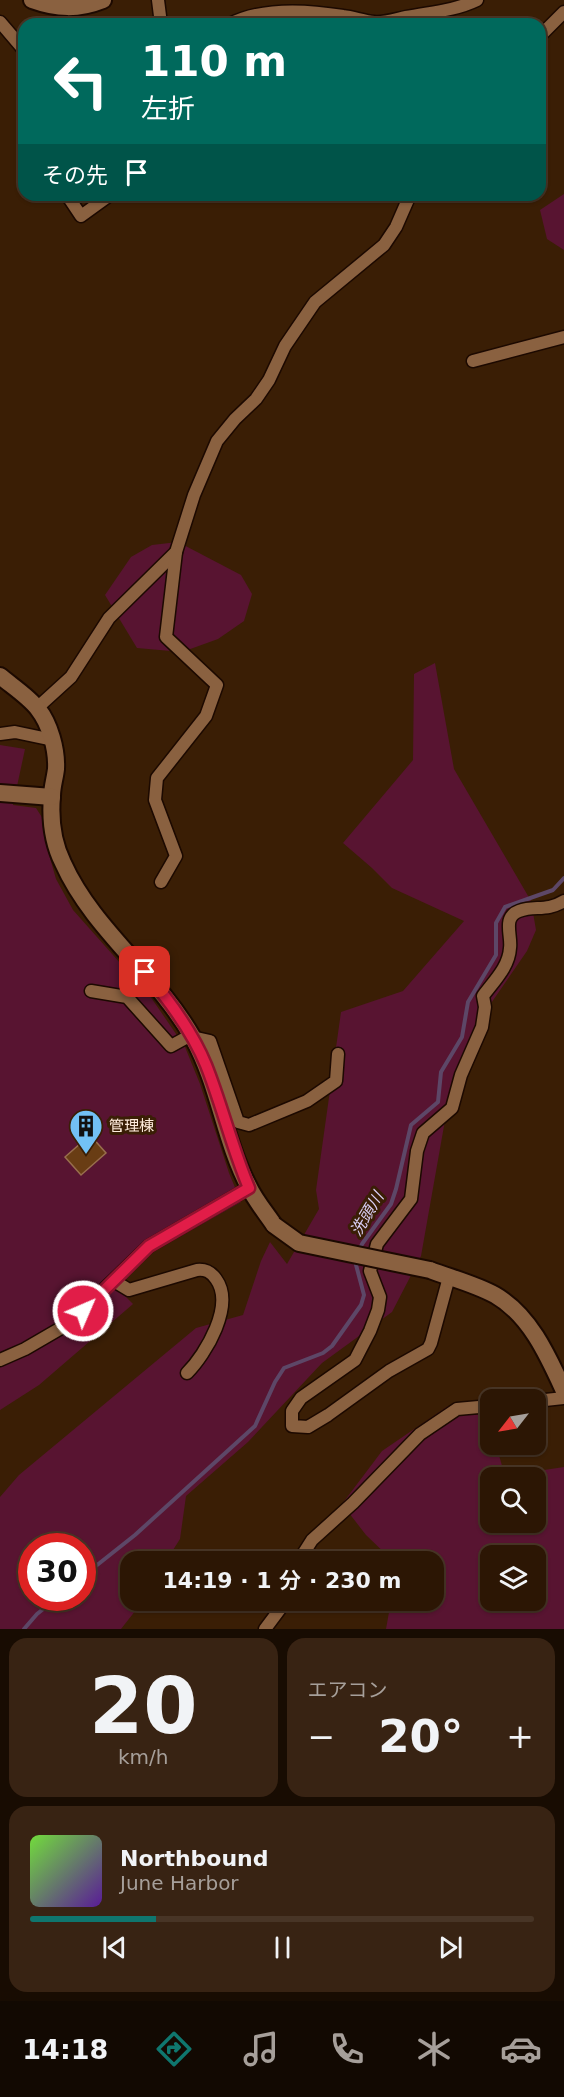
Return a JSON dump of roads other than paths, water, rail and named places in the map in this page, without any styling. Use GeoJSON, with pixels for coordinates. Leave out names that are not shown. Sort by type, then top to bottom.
{"type":"FeatureCollection","features":[{"type":"Feature","properties":{"kind":"street"},"geometry":{"type":"LineString","coordinates":[[32,0],[53,7],[79,8],[102,0]]}},
{"type":"Feature","properties":{"kind":"street"},"geometry":{"type":"LineString","coordinates":[[158,0],[160,18]]}},
{"type":"Feature","properties":{"kind":"street"},"geometry":{"type":"LineString","coordinates":[[406,18],[462,7],[477,0]]}},
{"type":"Feature","properties":{"kind":"street"},"geometry":{"type":"LineString","coordinates":[[241,18],[265,13],[308,12],[355,18]]}},
{"type":"Feature","properties":{"kind":"street"},"geometry":{"type":"LineString","coordinates":[[546,30],[564,12]]}},
{"type":"Feature","properties":{"kind":"street"},"geometry":{"type":"LineString","coordinates":[[0,22],[18,43]]}},
{"type":"Feature","properties":{"kind":"street"},"geometry":{"type":"LineString","coordinates":[[72,201],[81,216],[102,201]]}},
{"type":"Feature","properties":{"kind":"street"},"geometry":{"type":"LineString","coordinates":[[161,882],[176,856],[155,800],[157,778],[206,716],[217,685],[166,637],[176,552],[194,495],[217,441],[256,399],[269,380],[285,346],[315,302],[384,245],[408,201]]}},
{"type":"Feature","properties":{"kind":"street"},"geometry":{"type":"LineString","coordinates":[[473,361],[564,337]]}},
{"type":"Feature","properties":{"kind":"street"},"geometry":{"type":"LineString","coordinates":[[37,708],[71,677],[109,618],[176,552]]}},
{"type":"Feature","properties":{"kind":"street"},"geometry":{"type":"LineString","coordinates":[[0,676],[37,708],[52,740],[56,766],[52,797],[52,829],[61,860],[74,887],[101,922],[161,990],[192,1036],[206,1066],[249,1188],[274,1225],[299,1243],[430,1270],[495,1295],[522,1317],[546,1352],[564,1391]]}},
{"type":"Feature","properties":{"kind":"street"},"geometry":{"type":"LineString","coordinates":[[0,734],[15,732],[52,740]]}},
{"type":"Feature","properties":{"kind":"street"},"geometry":{"type":"LineString","coordinates":[[0,793],[52,797]]}},
{"type":"Feature","properties":{"kind":"street"},"geometry":{"type":"LineString","coordinates":[[449,1277],[432,1343],[428,1349],[389,1371],[308,1427],[292,1426],[292,1411],[301,1398],[354,1360],[370,1331],[380,1297],[370,1271],[377,1244],[411,1199],[417,1151],[423,1133],[452,1108],[460,1075],[482,1027],[483,996],[506,967],[511,948],[508,930],[510,919],[518,911],[554,908],[564,901]]}},
{"type":"Feature","properties":{"kind":"street"},"geometry":{"type":"LineString","coordinates":[[91,991],[127,997],[171,1046],[192,1036],[210,1041],[238,1122],[249,1125],[307,1101],[336,1081],[338,1054]]}},
{"type":"Feature","properties":{"kind":"street"},"geometry":{"type":"LineString","coordinates":[[0,1360],[33,1345],[68,1324],[149,1246],[249,1188]]}},
{"type":"Feature","properties":{"kind":"street"},"geometry":{"type":"LineString","coordinates":[[114,1281],[129,1290],[197,1270],[204,1269],[213,1275],[219,1283],[223,1301],[218,1324],[196,1364],[187,1373]]}},
{"type":"Feature","properties":{"kind":"street"},"geometry":{"type":"LineString","coordinates":[[546,1400],[564,1398]]}},
{"type":"Feature","properties":{"kind":"street"},"geometry":{"type":"LineString","coordinates":[[305,1551],[312,1540],[353,1503],[420,1434],[457,1409],[480,1407]]}},
{"type":"Feature","properties":{"kind":"street"},"geometry":{"type":"LineString","coordinates":[[265,1629],[278,1611]]}},
{"type":"Feature","properties":{"kind":"waterway","name":"洗頭川"},"geometry":{"type":"LineString","coordinates":[[359,1251],[391,1204],[411,1125],[438,1102],[441,1072],[462,1037],[468,1002],[496,955],[496,923],[505,907],[553,890],[564,878]]}},
{"type":"Feature","properties":{"kind":"waterway","name":"洗頭川"},"geometry":{"type":"LineString","coordinates":[[96,1566],[135,1535],[255,1426],[284,1368],[323,1353],[332,1346],[361,1305],[364,1295],[355,1261]]}},
{"type":"Feature","properties":{"kind":"waterway","name":"洗頭川"},"geometry":{"type":"LineString","coordinates":[[24,1629],[41,1611]]}},
{"type":"Feature","properties":{"kind":"place","name":"管理棟"},"geometry":{"type":"Point","coordinates":[86,1155]}}]}
